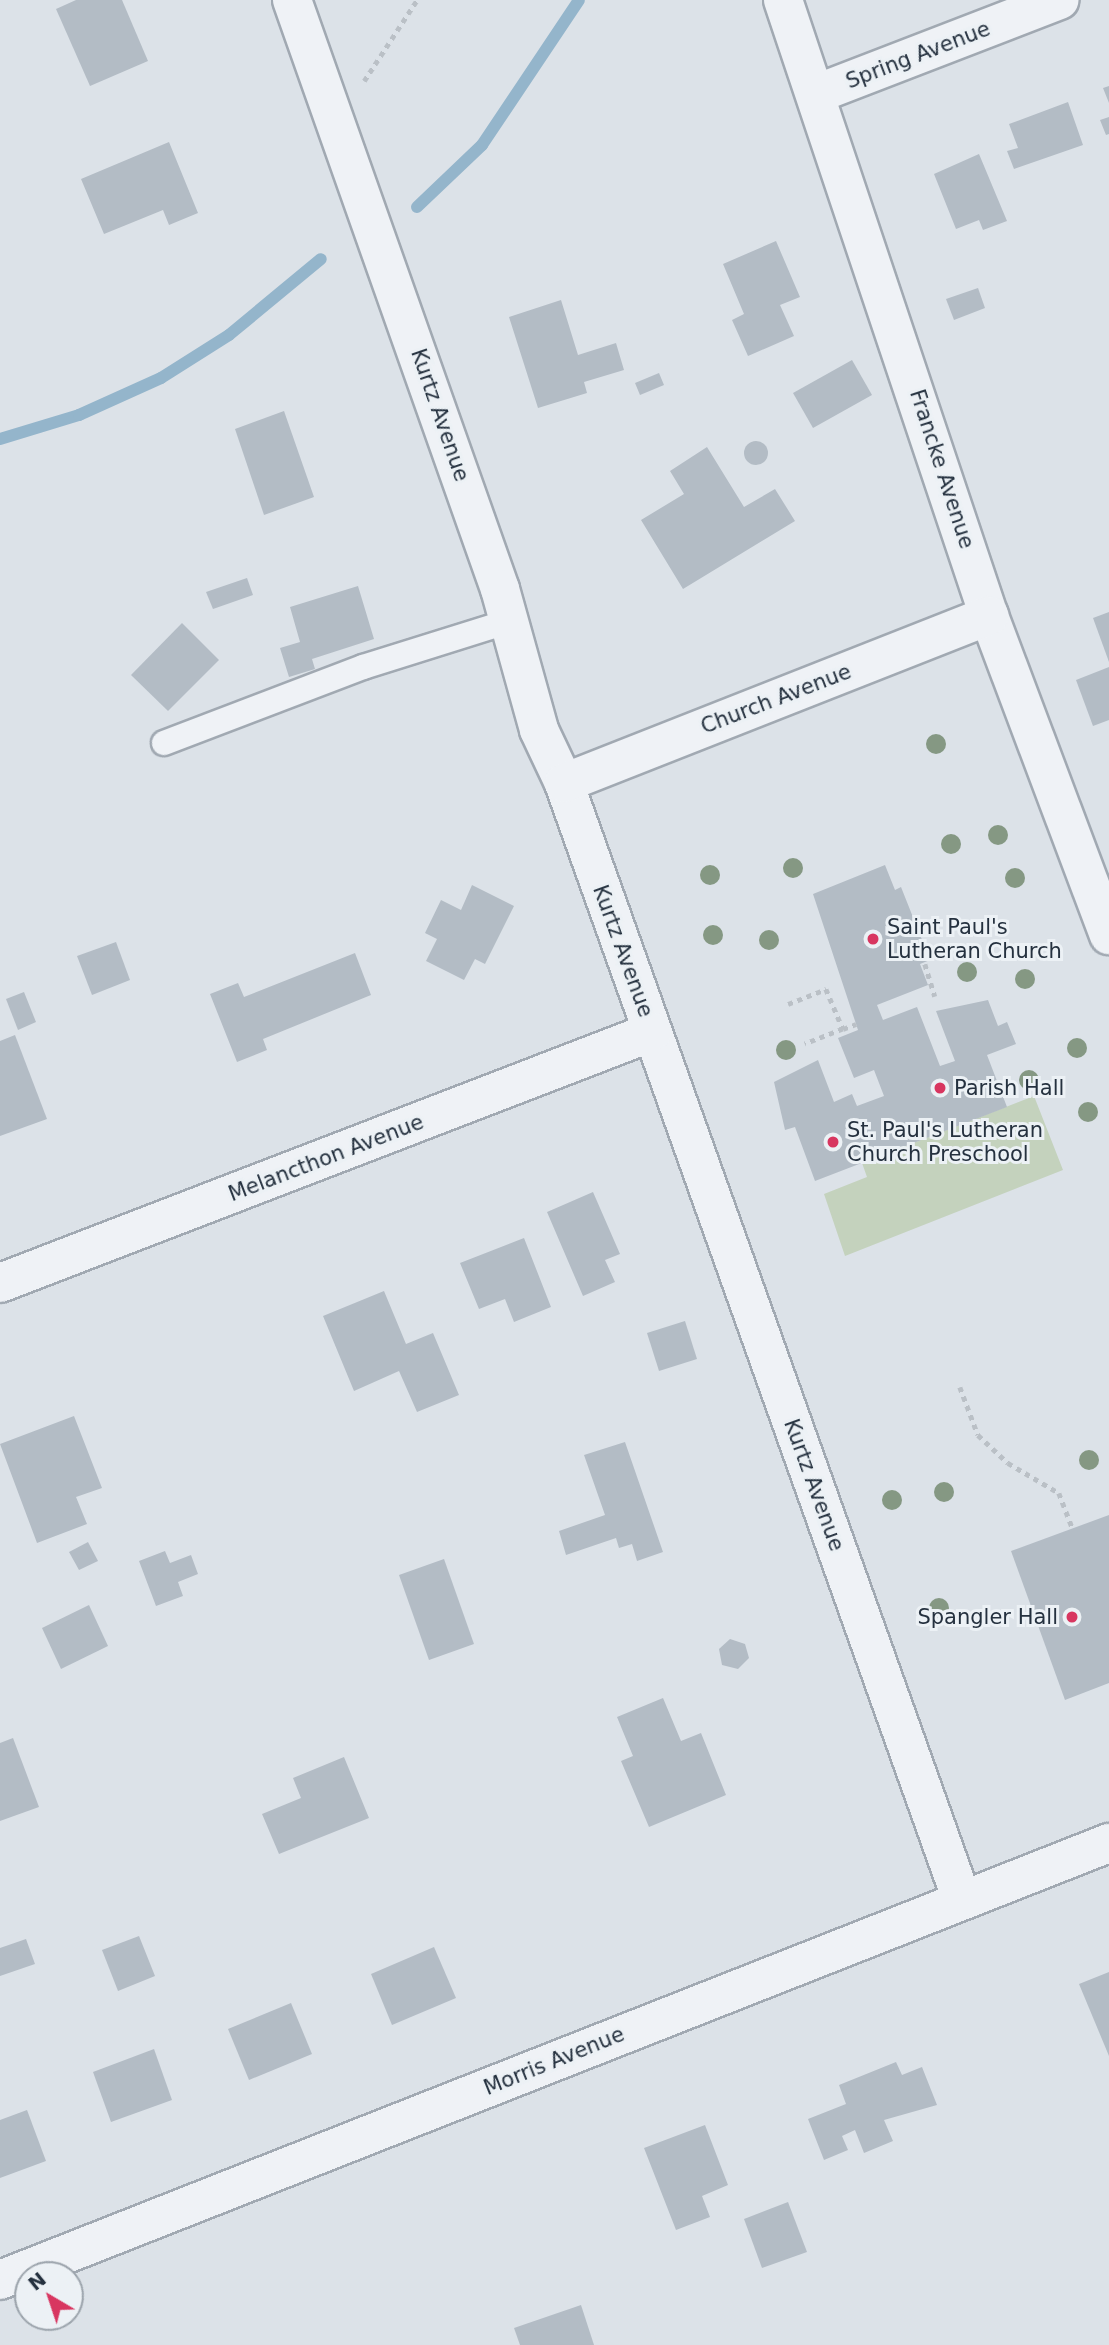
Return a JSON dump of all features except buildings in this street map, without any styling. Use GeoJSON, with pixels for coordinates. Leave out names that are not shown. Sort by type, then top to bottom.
{"type":"FeatureCollection","features":[{"type":"Feature","properties":{"kind":"street","name":"Kurtz Avenue"},"geometry":{"type":"LineString","coordinates":[[292,0],[442,419],[539,730],[564,783],[961,1900]]}},
{"type":"Feature","properties":{"kind":"street","name":"Francke Avenue"},"geometry":{"type":"LineString","coordinates":[[783,0],[989,616],[1098,867],[1109,934]]}},
{"type":"Feature","properties":{"kind":"street","name":"Spring Avenue"},"geometry":{"type":"LineString","coordinates":[[816,94],[1059,0]]}},
{"type":"Feature","properties":{"kind":"street","name":"Church Avenue"},"geometry":{"type":"LineString","coordinates":[[564,783],[989,616]]}},
{"type":"Feature","properties":{"kind":"street","name":"Melancthon Avenue"},"geometry":{"type":"LineString","coordinates":[[0,1283],[652,1032]]}},
{"type":"Feature","properties":{"kind":"street","name":"Morris Avenue"},"geometry":{"type":"LineString","coordinates":[[0,2280],[1109,1843]]}},
{"type":"Feature","properties":{"kind":"lane"},"geometry":{"type":"LineString","coordinates":[[164,743],[363,667],[507,622]]}},
{"type":"Feature","properties":{"kind":"path"},"geometry":{"type":"LineString","coordinates":[[332,114],[355,94],[416,0]]}},
{"type":"Feature","properties":{"kind":"path"},"geometry":{"type":"LineString","coordinates":[[925,964],[935,997]]}},
{"type":"Feature","properties":{"kind":"path"},"geometry":{"type":"LineString","coordinates":[[788,1004],[826,989],[843,1029]]}},
{"type":"Feature","properties":{"kind":"path"},"geometry":{"type":"LineString","coordinates":[[805,1044],[856,1024]]}},
{"type":"Feature","properties":{"kind":"path"},"geometry":{"type":"LineString","coordinates":[[960,1387],[978,1435],[1008,1463],[1059,1493],[1073,1528]]}},
{"type":"Feature","properties":{"kind":"green space"},"geometry":{"type":"Polygon","coordinates":[[[1034,1096],[1063,1170],[845,1256],[824,1194],[867,1177],[862,1163],[1034,1096]]]}},
{"type":"Feature","properties":{"kind":"waterway"},"geometry":{"type":"LineString","coordinates":[[417,207],[482,145],[579,0]]}},
{"type":"Feature","properties":{"kind":"waterway"},"geometry":{"type":"LineString","coordinates":[[0,439],[79,415],[161,378],[229,335],[321,259]]}},
{"type":"Feature","properties":{"kind":"place","name":"Saint Paul's Lutheran Church"},"geometry":{"type":"Point","coordinates":[873,939]}},
{"type":"Feature","properties":{"kind":"place","name":"Parish Hall"},"geometry":{"type":"Point","coordinates":[940,1088]}},
{"type":"Feature","properties":{"kind":"place","name":"St. Paul's Lutheran Church Preschool"},"geometry":{"type":"Point","coordinates":[833,1142]}},
{"type":"Feature","properties":{"kind":"place","name":"Spangler Hall"},"geometry":{"type":"Point","coordinates":[1072,1617]}}]}
